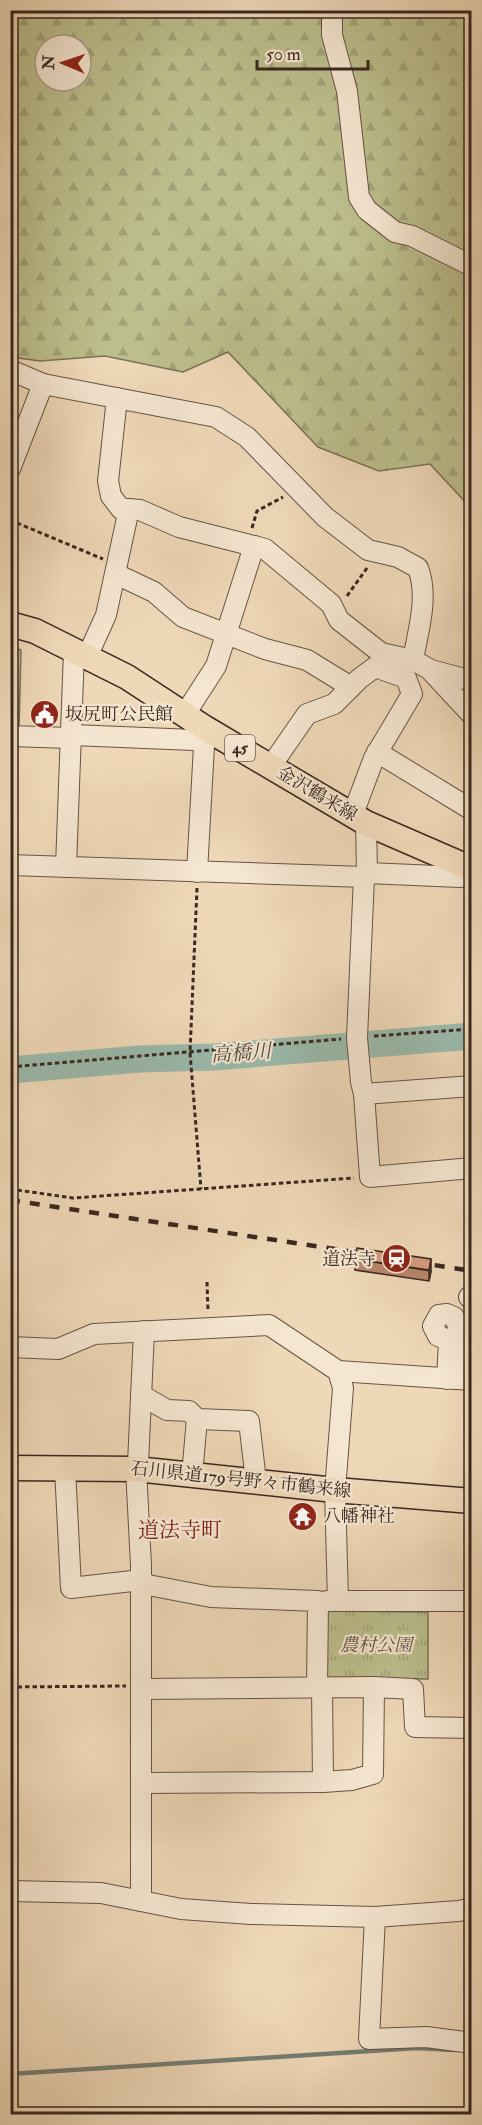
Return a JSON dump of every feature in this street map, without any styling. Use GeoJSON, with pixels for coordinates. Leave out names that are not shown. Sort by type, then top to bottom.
{"type":"FeatureCollection","features":[{"type":"Feature","properties":{"kind":"main road","name":"金沢鶴来線"},"geometry":{"type":"LineString","coordinates":[[10,624],[35,631],[127,677],[185,714],[199,734],[272,766],[359,818],[468,868]]}},
{"type":"Feature","properties":{"kind":"main road","name":"石川県道179号野々市鶴来線"},"geometry":{"type":"LineString","coordinates":[[10,1468],[136,1469],[335,1490],[471,1501]]}},
{"type":"Feature","properties":{"kind":"street"},"geometry":{"type":"LineString","coordinates":[[332,10],[332,35],[347,91],[359,197],[367,210],[395,232],[412,236],[471,266]]}},
{"type":"Feature","properties":{"kind":"street"},"geometry":{"type":"LineString","coordinates":[[10,370],[43,384],[216,417],[247,437],[325,517],[368,550],[398,557],[418,568],[423,581],[423,598],[413,660]]}},
{"type":"Feature","properties":{"kind":"street"},"geometry":{"type":"LineString","coordinates":[[10,469],[43,384]]}},
{"type":"Feature","properties":{"kind":"street"},"geometry":{"type":"LineString","coordinates":[[117,398],[108,481],[111,496],[122,508],[140,510],[179,528],[265,549],[331,604],[339,620],[381,653],[413,660],[430,670],[471,681]]}},
{"type":"Feature","properties":{"kind":"street"},"geometry":{"type":"LineString","coordinates":[[66,867],[71,737],[80,654],[106,615],[129,509]]}},
{"type":"Feature","properties":{"kind":"street"},"geometry":{"type":"LineString","coordinates":[[185,714],[216,666],[254,546]]}},
{"type":"Feature","properties":{"kind":"street"},"geometry":{"type":"LineString","coordinates":[[117,570],[154,592],[183,617],[265,649],[306,660],[351,687]]}},
{"type":"Feature","properties":{"kind":"street"},"geometry":{"type":"LineString","coordinates":[[272,766],[307,714],[334,704],[375,667],[406,678],[412,694],[377,752],[359,818],[365,875],[358,1044],[370,1177],[471,1168]]}},
{"type":"Feature","properties":{"kind":"street"},"geometry":{"type":"LineString","coordinates":[[430,670],[471,715]]}},
{"type":"Feature","properties":{"kind":"street"},"geometry":{"type":"LineString","coordinates":[[10,736],[199,734],[197,872]]}},
{"type":"Feature","properties":{"kind":"street"},"geometry":{"type":"LineString","coordinates":[[377,752],[471,810]]}},
{"type":"Feature","properties":{"kind":"street"},"geometry":{"type":"LineString","coordinates":[[10,865],[197,872],[460,877],[468,868]]}},
{"type":"Feature","properties":{"kind":"street"},"geometry":{"type":"LineString","coordinates":[[364,1094],[471,1086]]}},
{"type":"Feature","properties":{"kind":"street"},"geometry":{"type":"LineString","coordinates":[[10,1347],[58,1349],[94,1334],[269,1325],[338,1371],[458,1380]]}},
{"type":"Feature","properties":{"kind":"street"},"geometry":{"type":"LineString","coordinates":[[141,1901],[141,1580],[136,1469],[144,1331]]}},
{"type":"Feature","properties":{"kind":"street"},"geometry":{"type":"LineString","coordinates":[[323,1782],[319,1687],[328,1601],[343,1388],[338,1371]]}},
{"type":"Feature","properties":{"kind":"street"},"geometry":{"type":"LineString","coordinates":[[141,1395],[168,1410],[189,1411],[196,1419],[192,1475]]}},
{"type":"Feature","properties":{"kind":"street"},"geometry":{"type":"LineString","coordinates":[[196,1419],[249,1421],[256,1481]]}},
{"type":"Feature","properties":{"kind":"street"},"geometry":{"type":"LineString","coordinates":[[65,1468],[71,1588],[141,1580],[148,1585],[211,1597],[328,1601],[471,1601]]}},
{"type":"Feature","properties":{"kind":"street"},"geometry":{"type":"LineString","coordinates":[[141,1689],[319,1687],[412,1689],[415,1727],[471,1728]]}},
{"type":"Feature","properties":{"kind":"street"},"geometry":{"type":"LineString","coordinates":[[141,1783],[323,1782],[352,1780],[373,1774],[374,1687]]}},
{"type":"Feature","properties":{"kind":"street"},"geometry":{"type":"LineString","coordinates":[[10,1891],[101,1893],[181,1909],[205,1911],[375,1917],[459,1911],[471,1908]]}},
{"type":"Feature","properties":{"kind":"street"},"geometry":{"type":"LineString","coordinates":[[375,1917],[369,2039],[426,2037],[471,2043]]}},
{"type":"Feature","properties":{"kind":"path"},"geometry":{"type":"LineString","coordinates":[[254,546],[252,529],[257,511],[298,489]]}},
{"type":"Feature","properties":{"kind":"path"},"geometry":{"type":"LineString","coordinates":[[10,520],[117,570]]}},
{"type":"Feature","properties":{"kind":"path"},"geometry":{"type":"LineString","coordinates":[[348,606],[347,594],[378,554]]}},
{"type":"Feature","properties":{"kind":"path"},"geometry":{"type":"LineString","coordinates":[[197,872],[190,1054],[201,1189]]}},
{"type":"Feature","properties":{"kind":"path"},"geometry":{"type":"LineString","coordinates":[[10,1067],[358,1044],[471,1029]]}},
{"type":"Feature","properties":{"kind":"path"},"geometry":{"type":"LineString","coordinates":[[10,1189],[73,1198],[370,1177]]}},
{"type":"Feature","properties":{"kind":"path"},"geometry":{"type":"LineString","coordinates":[[207,1282],[209,1328]]}},
{"type":"Feature","properties":{"kind":"path"},"geometry":{"type":"LineString","coordinates":[[10,1687],[124,1685],[141,1689]]}},
{"type":"Feature","properties":{"kind":"green space"},"geometry":{"type":"Polygon","coordinates":[[[11,11],[471,11],[471,508],[430,464],[379,471],[318,447],[228,352],[183,372],[105,356],[40,361],[11,357],[11,11]]]}},
{"type":"Feature","properties":{"kind":"green space"},"geometry":{"type":"Polygon","coordinates":[[[11,646],[21,650],[19,729],[11,729],[11,646]]]}},
{"type":"Feature","properties":{"kind":"green space","name":"農村公園"},"geometry":{"type":"Polygon","coordinates":[[[324,1611],[428,1612],[428,1679],[324,1678],[324,1611]]]}},
{"type":"Feature","properties":{"kind":"building"},"geometry":{"type":"Polygon","coordinates":[[[357,1248],[431,1259],[429,1270],[355,1259],[357,1248]]]}},
{"type":"Feature","properties":{"kind":"waterway","name":"高橋川"},"geometry":{"type":"LineString","coordinates":[[10,1070],[140,1059],[214,1057],[472,1036]]}},
{"type":"Feature","properties":{"kind":"waterway"},"geometry":{"type":"LineString","coordinates":[[10,2074],[417,2048],[454,2050]]}},
{"type":"Feature","properties":{"kind":"railway"},"geometry":{"type":"LineString","coordinates":[[10,1200],[374,1255]]}},
{"type":"Feature","properties":{"kind":"railway"},"geometry":{"type":"LineString","coordinates":[[415,1262],[472,1271]]}},
{"type":"Feature","properties":{"kind":"place","name":"坂尻町公民館"},"geometry":{"type":"Point","coordinates":[44,714]}},
{"type":"Feature","properties":{"kind":"place","name":"道法寺"},"geometry":{"type":"Point","coordinates":[397,1259]}},
{"type":"Feature","properties":{"kind":"place","name":"八幡神社"},"geometry":{"type":"Point","coordinates":[302,1516]}},
{"type":"Feature","properties":{"kind":"district","name":"道法寺町"},"geometry":{"type":"Point","coordinates":[180,1530]}}]}
